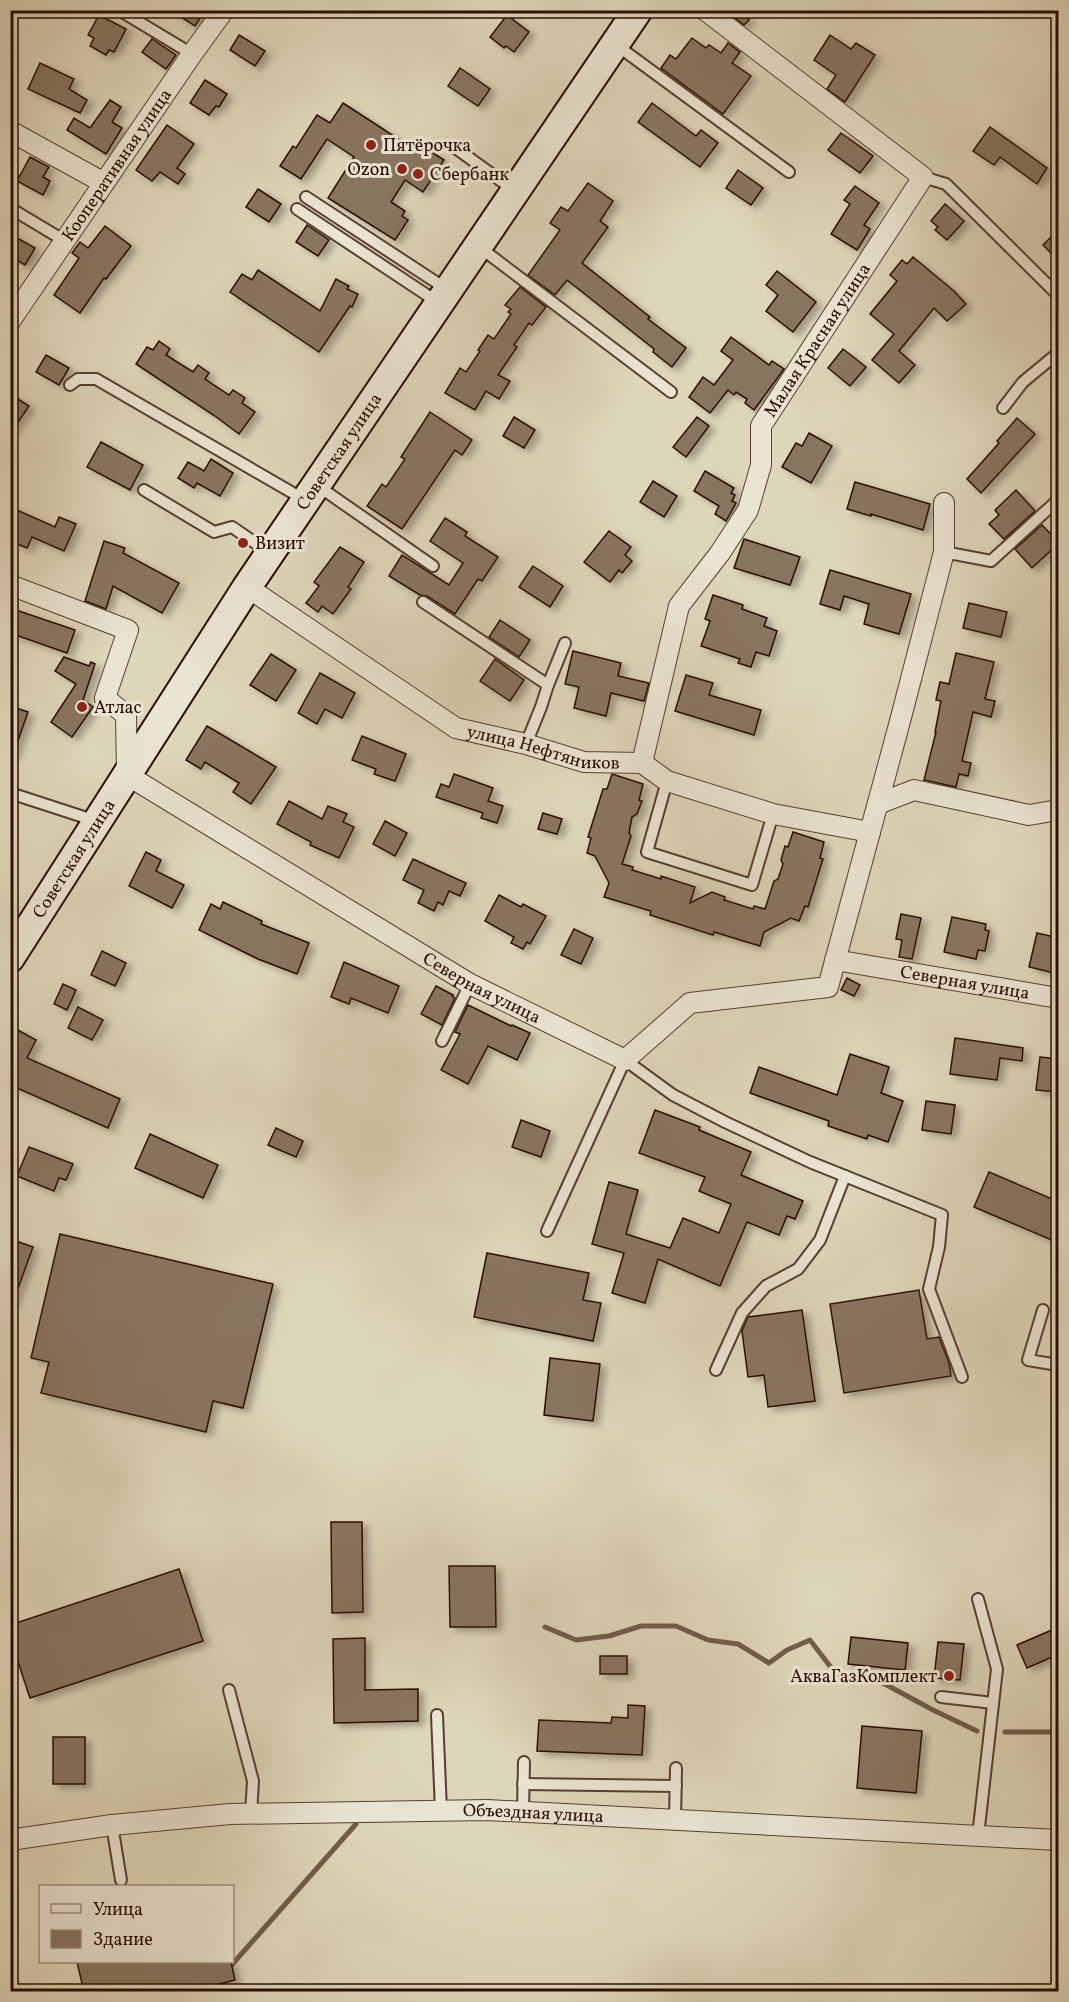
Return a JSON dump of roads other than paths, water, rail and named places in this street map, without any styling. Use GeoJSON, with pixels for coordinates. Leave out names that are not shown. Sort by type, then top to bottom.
{"type":"FeatureCollection","features":[{"type":"Feature","properties":{"kind":"street","name":"Кооперативная улица"},"geometry":{"type":"LineString","coordinates":[[10,321],[224,10]]}},
{"type":"Feature","properties":{"kind":"street","name":"Советская улица"},"geometry":{"type":"LineString","coordinates":[[10,958],[247,586],[638,10]]}},
{"type":"Feature","properties":{"kind":"street"},"geometry":{"type":"LineString","coordinates":[[705,10],[923,177]]}},
{"type":"Feature","properties":{"kind":"street"},"geometry":{"type":"LineString","coordinates":[[10,131],[104,183]]}},
{"type":"Feature","properties":{"kind":"street","name":"Малая Красная улица"},"geometry":{"type":"LineString","coordinates":[[642,763],[679,606],[720,553],[748,510],[761,465],[762,426],[923,177]]}},
{"type":"Feature","properties":{"kind":"street"},"geometry":{"type":"LineString","coordinates":[[626,1060],[690,1003],[828,987],[944,552],[944,503]]}},
{"type":"Feature","properties":{"kind":"street"},"geometry":{"type":"LineString","coordinates":[[10,585],[128,630],[105,698],[126,715],[127,775]]}},
{"type":"Feature","properties":{"kind":"street","name":"улица Нефтяников"},"geometry":{"type":"LineString","coordinates":[[247,586],[456,728],[526,744],[584,762],[642,763],[667,781],[773,814],[870,832]]}},
{"type":"Feature","properties":{"kind":"street","name":"Северная улица"},"geometry":{"type":"LineString","coordinates":[[127,775],[470,984],[626,1060]]}},
{"type":"Feature","properties":{"kind":"street"},"geometry":{"type":"LineString","coordinates":[[878,804],[914,790],[1029,815],[1059,810]]}},
{"type":"Feature","properties":{"kind":"street","name":"Северная улица"},"geometry":{"type":"LineString","coordinates":[[835,960],[1059,998]]}},
{"type":"Feature","properties":{"kind":"street","name":"Объездная улица"},"geometry":{"type":"LineString","coordinates":[[10,1840],[112,1825],[251,1814],[488,1810],[1059,1840]]}},
{"type":"Feature","properties":{"kind":"lane"},"geometry":{"type":"LineString","coordinates":[[119,10],[192,54]]}},
{"type":"Feature","properties":{"kind":"lane"},"geometry":{"type":"LineString","coordinates":[[615,44],[789,172]]}},
{"type":"Feature","properties":{"kind":"lane"},"geometry":{"type":"LineString","coordinates":[[458,149],[515,191]]}},
{"type":"Feature","properties":{"kind":"lane"},"geometry":{"type":"LineString","coordinates":[[923,177],[946,184],[1059,295]]}},
{"type":"Feature","properties":{"kind":"lane"},"geometry":{"type":"LineString","coordinates":[[306,197],[443,297]]}},
{"type":"Feature","properties":{"kind":"lane"},"geometry":{"type":"LineString","coordinates":[[10,208],[65,241]]}},
{"type":"Feature","properties":{"kind":"lane"},"geometry":{"type":"LineString","coordinates":[[297,209],[443,297]]}},
{"type":"Feature","properties":{"kind":"lane"},"geometry":{"type":"LineString","coordinates":[[478,246],[671,392]]}},
{"type":"Feature","properties":{"kind":"lane"},"geometry":{"type":"LineString","coordinates":[[1003,408],[1023,382],[1059,353]]}},
{"type":"Feature","properties":{"kind":"lane"},"geometry":{"type":"LineString","coordinates":[[70,385],[78,379],[96,379],[311,492],[434,566]]}},
{"type":"Feature","properties":{"kind":"lane"},"geometry":{"type":"LineString","coordinates":[[144,490],[214,532],[232,527],[270,553]]}},
{"type":"Feature","properties":{"kind":"lane"},"geometry":{"type":"LineString","coordinates":[[944,552],[991,561],[1059,500]]}},
{"type":"Feature","properties":{"kind":"lane"},"geometry":{"type":"LineString","coordinates":[[423,602],[548,685]]}},
{"type":"Feature","properties":{"kind":"lane"},"geometry":{"type":"LineString","coordinates":[[526,744],[565,642]]}},
{"type":"Feature","properties":{"kind":"lane"},"geometry":{"type":"LineString","coordinates":[[667,781],[647,852],[752,885],[773,814]]}},
{"type":"Feature","properties":{"kind":"lane"},"geometry":{"type":"LineString","coordinates":[[10,793],[98,821]]}},
{"type":"Feature","properties":{"kind":"lane"},"geometry":{"type":"LineString","coordinates":[[442,1041],[470,984]]}},
{"type":"Feature","properties":{"kind":"lane"},"geometry":{"type":"LineString","coordinates":[[548,1231],[626,1060],[674,1095],[810,1162],[942,1215],[939,1247],[929,1289],[962,1377]]}},
{"type":"Feature","properties":{"kind":"lane"},"geometry":{"type":"LineString","coordinates":[[716,1370],[742,1312],[766,1286],[798,1269],[820,1240],[845,1176]]}},
{"type":"Feature","properties":{"kind":"lane"},"geometry":{"type":"LineString","coordinates":[[1043,1310],[1028,1360],[1059,1365]]}},
{"type":"Feature","properties":{"kind":"lane"},"geometry":{"type":"LineString","coordinates":[[978,1599],[997,1669],[978,1836]]}},
{"type":"Feature","properties":{"kind":"lane"},"geometry":{"type":"LineString","coordinates":[[229,1690],[253,1781],[251,1814]]}},
{"type":"Feature","properties":{"kind":"lane"},"geometry":{"type":"LineString","coordinates":[[940,1697],[993,1704]]}},
{"type":"Feature","properties":{"kind":"lane"},"geometry":{"type":"LineString","coordinates":[[437,1715],[441,1811]]}},
{"type":"Feature","properties":{"kind":"lane"},"geometry":{"type":"LineString","coordinates":[[523,1812],[524,1762]]}},
{"type":"Feature","properties":{"kind":"lane"},"geometry":{"type":"LineString","coordinates":[[675,1820],[676,1768]]}},
{"type":"Feature","properties":{"kind":"lane"},"geometry":{"type":"LineString","coordinates":[[523,1784],[676,1786]]}},
{"type":"Feature","properties":{"kind":"lane"},"geometry":{"type":"LineString","coordinates":[[112,1825],[121,1880]]}},
{"type":"Feature","properties":{"kind":"waterway"},"geometry":{"type":"LineString","coordinates":[[545,1627],[576,1640],[609,1636],[641,1626],[676,1626],[708,1640],[738,1644],[769,1663],[787,1650],[810,1640],[836,1674],[883,1683],[977,1731]]}},
{"type":"Feature","properties":{"kind":"waterway"},"geometry":{"type":"LineString","coordinates":[[1005,1732],[1058,1732]]}},
{"type":"Feature","properties":{"kind":"waterway"},"geometry":{"type":"LineString","coordinates":[[234,1962],[356,1824]]}},
{"type":"Feature","properties":{"kind":"waterway"},"geometry":{"type":"LineString","coordinates":[[229,1968],[233,1963]]}},
{"type":"Feature","properties":{"kind":"waterway"},"geometry":{"type":"LineString","coordinates":[[191,1992],[213,1986],[217,1982]]}},
{"type":"Feature","properties":{"kind":"place","name":"Пятёрочка"},"geometry":{"type":"Point","coordinates":[371,145]}},
{"type":"Feature","properties":{"kind":"place","name":"Ozon"},"geometry":{"type":"Point","coordinates":[402,169]}},
{"type":"Feature","properties":{"kind":"place","name":"Сбербанк"},"geometry":{"type":"Point","coordinates":[418,174]}},
{"type":"Feature","properties":{"kind":"place","name":"Визит"},"geometry":{"type":"Point","coordinates":[243,543]}},
{"type":"Feature","properties":{"kind":"place","name":"Атлас"},"geometry":{"type":"Point","coordinates":[82,707]}},
{"type":"Feature","properties":{"kind":"place","name":"АкваГазКомплект"},"geometry":{"type":"Point","coordinates":[949,1676]}}]}
